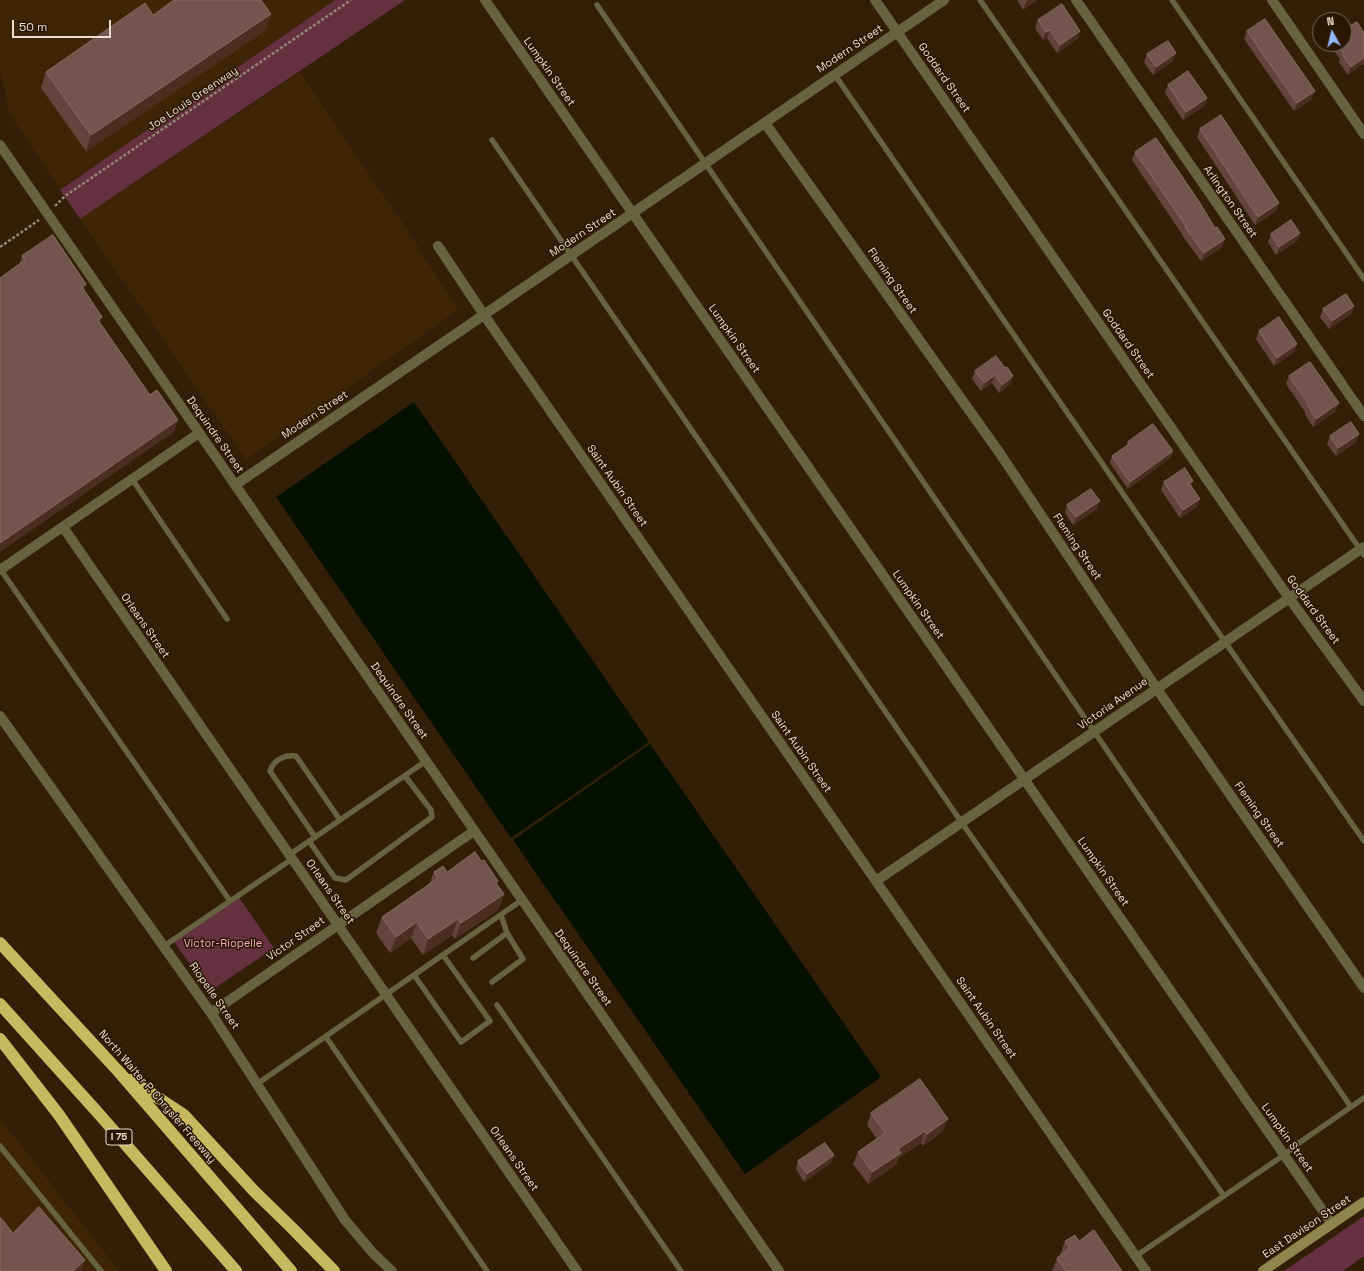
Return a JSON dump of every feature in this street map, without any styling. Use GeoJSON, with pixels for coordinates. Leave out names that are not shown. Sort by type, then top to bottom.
{"type":"FeatureCollection","features":[{"type":"Feature","properties":{"kind":"highway","name":"North Walter P. Chrysler Freeway"},"geometry":{"type":"LineString","coordinates":[[0,943],[119,1072],[291,1271]]}},
{"type":"Feature","properties":{"kind":"highway","name":"I 75"},"geometry":{"type":"LineString","coordinates":[[0,1004],[99,1114],[236,1271]]}},
{"type":"Feature","properties":{"kind":"highway"},"geometry":{"type":"LineString","coordinates":[[0,1039],[59,1115],[166,1271]]}},
{"type":"Feature","properties":{"kind":"highway"},"geometry":{"type":"LineString","coordinates":[[119,1072],[184,1115],[254,1191],[293,1228],[334,1271]]}},
{"type":"Feature","properties":{"kind":"main road","name":"East Davison Street"},"geometry":{"type":"LineString","coordinates":[[1264,1271],[1364,1202]]}},
{"type":"Feature","properties":{"kind":"street","name":"Lumpkin Street"},"geometry":{"type":"LineString","coordinates":[[485,0],[1332,1224]]}},
{"type":"Feature","properties":{"kind":"street","name":"Goddard Street"},"geometry":{"type":"LineString","coordinates":[[876,0],[1289,598],[1364,701]]}},
{"type":"Feature","properties":{"kind":"street","name":"Modern Street"},"geometry":{"type":"LineString","coordinates":[[235,484],[944,0]]}},
{"type":"Feature","properties":{"kind":"street","name":"Arlington Street"},"geometry":{"type":"LineString","coordinates":[[1076,0],[1364,416]]}},
{"type":"Feature","properties":{"kind":"street"},"geometry":{"type":"LineString","coordinates":[[1272,0],[1364,134]]}},
{"type":"Feature","properties":{"kind":"street","name":"Fleming Street"},"geometry":{"type":"LineString","coordinates":[[765,123],[999,452],[1157,689],[1364,988]]}},
{"type":"Feature","properties":{"kind":"street","name":"Dequindre Street"},"geometry":{"type":"LineString","coordinates":[[0,145],[779,1271]]}},
{"type":"Feature","properties":{"kind":"street","name":"Saint Aubin Street"},"geometry":{"type":"LineString","coordinates":[[438,246],[484,315],[1146,1271]]}},
{"type":"Feature","properties":{"kind":"street"},"geometry":{"type":"LineString","coordinates":[[0,570],[199,433]]}},
{"type":"Feature","properties":{"kind":"street","name":"Orleans Street"},"geometry":{"type":"LineString","coordinates":[[63,527],[577,1271]]}},
{"type":"Feature","properties":{"kind":"street","name":"Victoria Avenue"},"geometry":{"type":"LineString","coordinates":[[876,881],[1289,598],[1363,551]]}},
{"type":"Feature","properties":{"kind":"street","name":"Riopelle Street"},"geometry":{"type":"LineString","coordinates":[[0,716],[211,1013],[345,1220],[372,1252],[392,1271]]}},
{"type":"Feature","properties":{"kind":"street","name":"Victor Street"},"geometry":{"type":"LineString","coordinates":[[211,1013],[474,831]]}},
{"type":"Feature","properties":{"kind":"lane"},"geometry":{"type":"LineString","coordinates":[[980,0],[1363,551]]}},
{"type":"Feature","properties":{"kind":"lane"},"geometry":{"type":"LineString","coordinates":[[1172,0],[1364,279]]}},
{"type":"Feature","properties":{"kind":"lane"},"geometry":{"type":"LineString","coordinates":[[597,5],[1351,1107]]}},
{"type":"Feature","properties":{"kind":"lane"},"geometry":{"type":"LineString","coordinates":[[835,74],[1225,642],[1364,841]]}},
{"type":"Feature","properties":{"kind":"lane"},"geometry":{"type":"LineString","coordinates":[[492,140],[962,823],[1224,1196]]}},
{"type":"Feature","properties":{"kind":"lane"},"geometry":{"type":"LineString","coordinates":[[132,479],[227,619]]}},
{"type":"Feature","properties":{"kind":"lane"},"geometry":{"type":"LineString","coordinates":[[0,570],[230,901]]}},
{"type":"Feature","properties":{"kind":"lane"},"geometry":{"type":"LineString","coordinates":[[315,837],[270,772],[272,765],[278,760],[285,756],[296,756],[340,820]]}},
{"type":"Feature","properties":{"kind":"lane"},"geometry":{"type":"LineString","coordinates":[[164,946],[291,857],[309,841],[426,761]]}},
{"type":"Feature","properties":{"kind":"lane"},"geometry":{"type":"LineString","coordinates":[[309,841],[335,878],[346,880],[432,817],[432,810],[405,776]]}},
{"type":"Feature","properties":{"kind":"lane"},"geometry":{"type":"LineString","coordinates":[[257,1084],[522,900]]}},
{"type":"Feature","properties":{"kind":"lane"},"geometry":{"type":"LineString","coordinates":[[492,982],[523,959],[507,933],[501,915]]}},
{"type":"Feature","properties":{"kind":"lane"},"geometry":{"type":"LineString","coordinates":[[473,958],[507,933]]}},
{"type":"Feature","properties":{"kind":"lane"},"geometry":{"type":"LineString","coordinates":[[414,976],[461,1042],[490,1021],[443,955]]}},
{"type":"Feature","properties":{"kind":"lane"},"geometry":{"type":"LineString","coordinates":[[497,1005],[681,1271]]}},
{"type":"Feature","properties":{"kind":"lane"},"geometry":{"type":"LineString","coordinates":[[326,1036],[487,1271]]}},
{"type":"Feature","properties":{"kind":"lane"},"geometry":{"type":"LineString","coordinates":[[1136,1256],[1284,1155],[1364,1098]]}},
{"type":"Feature","properties":{"kind":"lane"},"geometry":{"type":"LineString","coordinates":[[0,1146],[101,1271]]}},
{"type":"Feature","properties":{"kind":"path","name":"Joe Louis Greenway"},"geometry":{"type":"LineString","coordinates":[[0,247],[48,214],[65,196],[351,0]]}},
{"type":"Feature","properties":{"kind":"shaded area"},"geometry":{"type":"Polygon","coordinates":[[[0,0],[335,0],[60,190],[9,113],[0,69],[0,0]]]}},
{"type":"Feature","properties":{"kind":"shaded area"},"geometry":{"type":"Polygon","coordinates":[[[300,72],[414,240],[458,310],[246,460],[80,219],[300,72]]]}},
{"type":"Feature","properties":{"kind":"shaded area"},"geometry":{"type":"Polygon","coordinates":[[[414,402],[649,742],[511,838],[276,497],[414,402]]]}},
{"type":"Feature","properties":{"kind":"shaded area"},"geometry":{"type":"Polygon","coordinates":[[[650,744],[881,1077],[745,1174],[513,840],[650,744]]]}},
{"type":"Feature","properties":{"kind":"shaded area"},"geometry":{"type":"Polygon","coordinates":[[[0,1118],[119,1271],[0,1271],[0,1118]]]}},
{"type":"Feature","properties":{"kind":"green space"},"geometry":{"type":"Polygon","coordinates":[[[335,0],[405,0],[80,219],[60,190],[335,0]]]}},
{"type":"Feature","properties":{"kind":"green space","name":"Victor-Riopelle"},"geometry":{"type":"Polygon","coordinates":[[[238,896],[274,948],[209,992],[173,940],[238,896]]]}},
{"type":"Feature","properties":{"kind":"green space"},"geometry":{"type":"Polygon","coordinates":[[[1364,1216],[1364,1256],[1343,1271],[1284,1271],[1364,1216]]]}},
{"type":"Feature","properties":{"kind":"building"},"geometry":{"type":"Polygon","coordinates":[[[174,0],[261,0],[271,14],[91,135],[46,72],[145,3],[153,15],[174,0]]]}},
{"type":"Feature","properties":{"kind":"building"},"geometry":{"type":"Polygon","coordinates":[[[1062,4],[1080,31],[1060,45],[1050,30],[1046,32],[1038,20],[1062,4]]]}},
{"type":"Feature","properties":{"kind":"building"},"geometry":{"type":"Polygon","coordinates":[[[1265,19],[1315,91],[1297,103],[1247,31],[1265,19]]]}},
{"type":"Feature","properties":{"kind":"building"},"geometry":{"type":"Polygon","coordinates":[[[1357,22],[1364,33],[1364,58],[1351,67],[1342,54],[1343,52],[1352,52],[1352,25],[1357,22]]]}},
{"type":"Feature","properties":{"kind":"building"},"geometry":{"type":"Polygon","coordinates":[[[1168,41],[1176,53],[1156,67],[1147,54],[1168,41]]]}},
{"type":"Feature","properties":{"kind":"building"},"geometry":{"type":"Polygon","coordinates":[[[1188,71],[1207,98],[1186,112],[1168,85],[1188,71]]]}},
{"type":"Feature","properties":{"kind":"building"},"geometry":{"type":"Polygon","coordinates":[[[1221,115],[1279,203],[1258,217],[1200,129],[1221,115]]]}},
{"type":"Feature","properties":{"kind":"building"},"geometry":{"type":"Polygon","coordinates":[[[1156,138],[1215,228],[1217,227],[1225,239],[1204,253],[1135,152],[1156,138]]]}},
{"type":"Feature","properties":{"kind":"building"},"geometry":{"type":"Polygon","coordinates":[[[1291,220],[1300,233],[1279,247],[1271,234],[1291,220]]]}},
{"type":"Feature","properties":{"kind":"building"},"geometry":{"type":"Polygon","coordinates":[[[53,235],[86,284],[82,287],[102,317],[98,320],[150,395],[157,390],[178,420],[0,543],[0,278],[25,260],[22,256],[53,235]]]}},
{"type":"Feature","properties":{"kind":"building"},"geometry":{"type":"Polygon","coordinates":[[[1346,294],[1354,306],[1332,321],[1323,309],[1346,294]]]}},
{"type":"Feature","properties":{"kind":"building"},"geometry":{"type":"Polygon","coordinates":[[[1279,317],[1297,344],[1277,358],[1259,331],[1279,317]]]}},
{"type":"Feature","properties":{"kind":"building"},"geometry":{"type":"Polygon","coordinates":[[[996,356],[1005,368],[1007,367],[1013,376],[1002,385],[995,375],[984,383],[975,371],[996,356]]]}},
{"type":"Feature","properties":{"kind":"building"},"geometry":{"type":"Polygon","coordinates":[[[1310,362],[1339,403],[1316,419],[1308,406],[1309,405],[1289,376],[1310,362]]]}},
{"type":"Feature","properties":{"kind":"building"},"geometry":{"type":"Polygon","coordinates":[[[1351,422],[1359,434],[1338,448],[1330,436],[1351,422]]]}},
{"type":"Feature","properties":{"kind":"building"},"geometry":{"type":"Polygon","coordinates":[[[1153,424],[1173,451],[1130,482],[1112,456],[1153,424]]]}},
{"type":"Feature","properties":{"kind":"building"},"geometry":{"type":"Polygon","coordinates":[[[1185,468],[1193,481],[1189,483],[1200,499],[1183,510],[1164,482],[1185,468]]]}},
{"type":"Feature","properties":{"kind":"building"},"geometry":{"type":"Polygon","coordinates":[[[1091,489],[1100,501],[1076,517],[1067,505],[1091,489]]]}},
{"type":"Feature","properties":{"kind":"building"},"geometry":{"type":"Polygon","coordinates":[[[475,852],[481,861],[484,860],[498,881],[496,883],[504,894],[461,923],[458,919],[428,939],[417,922],[396,937],[382,917],[438,878],[434,872],[443,866],[447,872],[475,852]]]}},
{"type":"Feature","properties":{"kind":"building"},"geometry":{"type":"Polygon","coordinates":[[[920,1079],[948,1119],[927,1134],[925,1131],[898,1149],[901,1153],[872,1172],[858,1152],[885,1133],[871,1113],[920,1079]]]}},
{"type":"Feature","properties":{"kind":"building"},"geometry":{"type":"Polygon","coordinates":[[[825,1143],[834,1155],[807,1174],[798,1161],[825,1143]]]}},
{"type":"Feature","properties":{"kind":"building"},"geometry":{"type":"Polygon","coordinates":[[[39,1207],[85,1260],[73,1271],[0,1271],[0,1217],[13,1233],[39,1207]]]}},
{"type":"Feature","properties":{"kind":"building"},"geometry":{"type":"Polygon","coordinates":[[[1094,1230],[1122,1271],[1066,1271],[1057,1258],[1070,1248],[1065,1241],[1075,1235],[1079,1241],[1094,1230]]]}}]}
